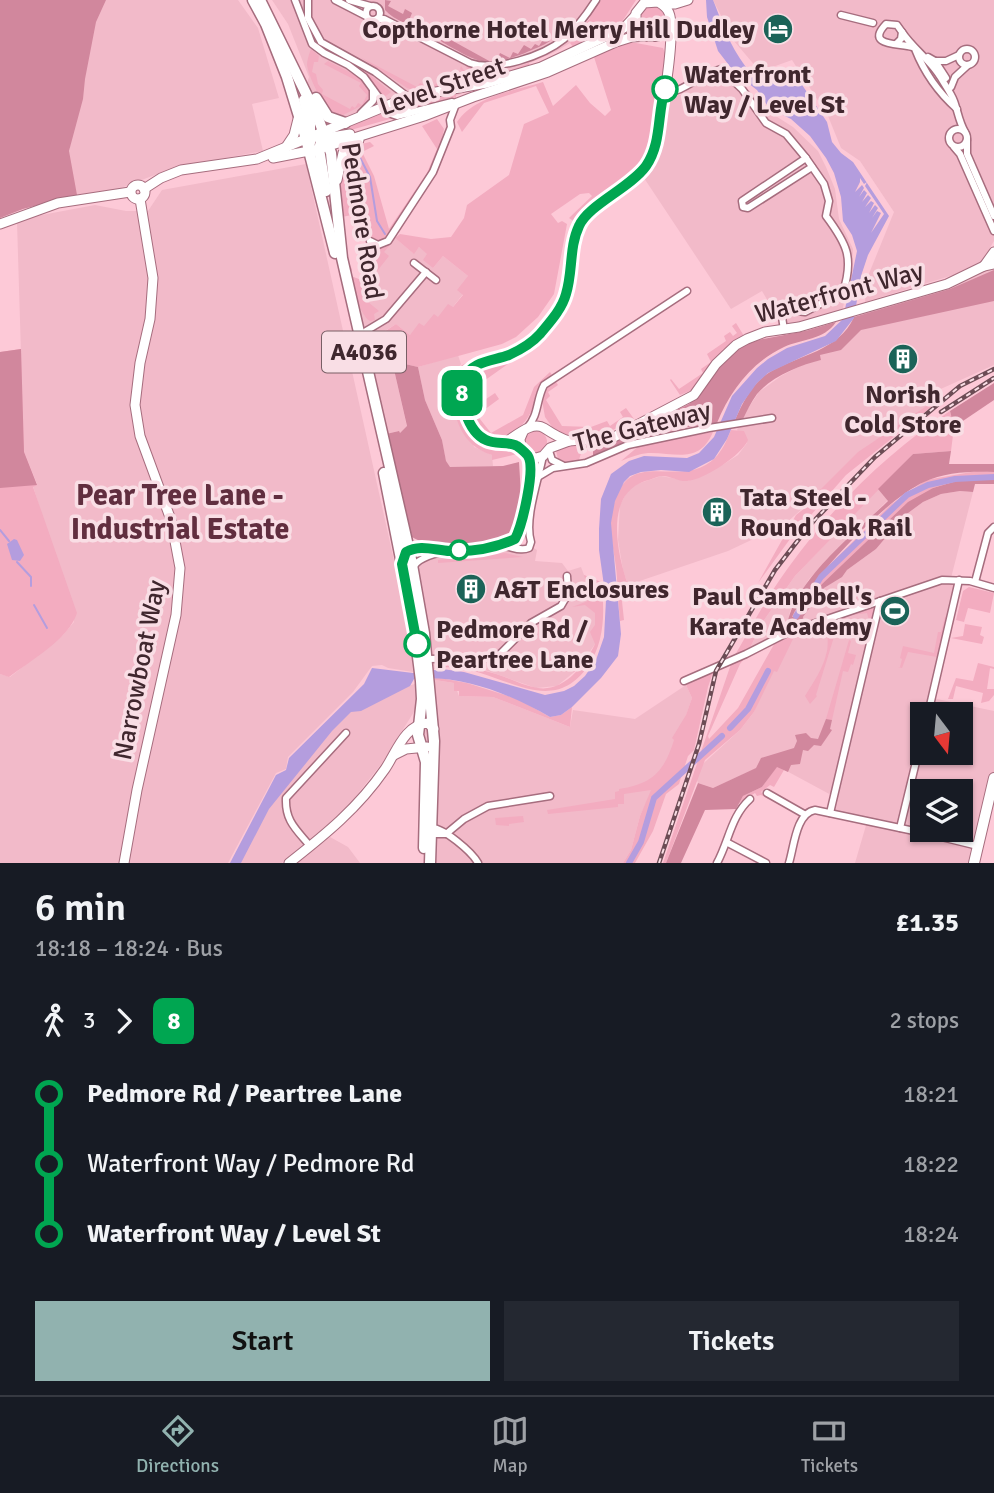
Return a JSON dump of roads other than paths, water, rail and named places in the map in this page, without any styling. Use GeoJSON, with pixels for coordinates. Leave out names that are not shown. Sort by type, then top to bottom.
{"type":"FeatureCollection","features":[{"type":"Feature","properties":{"kind":"highway","name":"Pedmore Road"},"geometry":{"type":"LineString","coordinates":[[253,0],[280,56],[296,110],[317,140],[335,193],[342,258],[408,554],[425,664]]}},
{"type":"Feature","properties":{"kind":"highway"},"geometry":{"type":"LineString","coordinates":[[260,0],[287,52],[317,140]]}},
{"type":"Feature","properties":{"kind":"highway"},"geometry":{"type":"LineString","coordinates":[[287,52],[298,62],[328,117],[348,121]]}},
{"type":"Feature","properties":{"kind":"highway","name":"Pedmore Road"},"geometry":{"type":"LineString","coordinates":[[317,140],[334,249],[408,554]]}},
{"type":"Feature","properties":{"kind":"highway","name":"A4036"},"geometry":{"type":"LineString","coordinates":[[425,664],[418,725],[421,749],[426,762],[430,863]]}},
{"type":"Feature","properties":{"kind":"highway","name":"A4036"},"geometry":{"type":"LineString","coordinates":[[423,863],[429,832],[434,735],[432,709],[425,681]]}},
{"type":"Feature","properties":{"kind":"main road"},"geometry":{"type":"LineString","coordinates":[[974,863],[994,778]]}},
{"type":"Feature","properties":{"kind":"street"},"geometry":{"type":"LineString","coordinates":[[295,0],[312,44],[355,70],[371,86],[387,109],[403,120]]}},
{"type":"Feature","properties":{"kind":"street"},"geometry":{"type":"LineString","coordinates":[[308,0],[308,18],[321,42],[375,72],[408,97],[403,120]]}},
{"type":"Feature","properties":{"kind":"street"},"geometry":{"type":"LineString","coordinates":[[335,0],[372,20],[380,17]]}},
{"type":"Feature","properties":{"kind":"street"},"geometry":{"type":"LineString","coordinates":[[349,0],[376,6],[380,17],[470,63],[485,67],[498,67],[559,43],[576,27],[596,0]]}},
{"type":"Feature","properties":{"kind":"street"},"geometry":{"type":"LineString","coordinates":[[670,57],[664,46],[639,30],[638,9],[649,2],[675,4],[688,0]]}},
{"type":"Feature","properties":{"kind":"street"},"geometry":{"type":"LineString","coordinates":[[649,37],[663,34],[676,12],[688,0]]}},
{"type":"Feature","properties":{"kind":"street"},"geometry":{"type":"LineString","coordinates":[[517,548],[516,538],[530,481],[528,456],[520,446],[486,440],[471,426],[462,394],[465,376],[474,367],[510,355],[530,343],[557,312],[566,294],[574,240],[580,223],[635,178],[647,164],[654,150],[670,57],[670,23],[667,9],[659,2]]}},
{"type":"Feature","properties":{"kind":"street"},"geometry":{"type":"LineString","coordinates":[[366,16],[370,6]]}},
{"type":"Feature","properties":{"kind":"street","name":"Level Street"},"geometry":{"type":"LineString","coordinates":[[317,140],[348,121],[387,109],[408,97],[487,83],[541,66],[624,28],[638,9]]}},
{"type":"Feature","properties":{"kind":"street"},"geometry":{"type":"LineString","coordinates":[[841,15],[873,23],[897,24],[915,48],[920,62],[943,97],[957,109]]}},
{"type":"Feature","properties":{"kind":"street"},"geometry":{"type":"LineString","coordinates":[[873,23],[884,43],[915,48],[935,61],[951,87],[959,121],[967,140],[967,154],[994,216]]}},
{"type":"Feature","properties":{"kind":"street"},"geometry":{"type":"LineString","coordinates":[[880,36],[880,31],[886,24]]}},
{"type":"Feature","properties":{"kind":"street"},"geometry":{"type":"LineString","coordinates":[[896,44],[901,39],[902,32]]}},
{"type":"Feature","properties":{"kind":"street","name":"Level Street"},"geometry":{"type":"LineString","coordinates":[[317,140],[437,111],[548,72],[616,42],[632,37],[649,37]]}},
{"type":"Feature","properties":{"kind":"street"},"geometry":{"type":"LineString","coordinates":[[935,61],[946,61],[964,50],[972,51],[975,60],[955,77],[951,87]]}},
{"type":"Feature","properties":{"kind":"street"},"geometry":{"type":"LineString","coordinates":[[924,54],[953,97]]}},
{"type":"Feature","properties":{"kind":"street"},"geometry":{"type":"LineString","coordinates":[[959,55],[962,64],[968,65]]}},
{"type":"Feature","properties":{"kind":"street"},"geometry":{"type":"LineString","coordinates":[[663,94],[679,92],[706,73],[721,69],[742,89],[765,123],[786,134],[806,158],[827,192],[829,201],[826,215],[838,232],[850,260],[843,292],[805,312],[788,310],[782,317],[784,330]]}},
{"type":"Feature","properties":{"kind":"street"},"geometry":{"type":"LineString","coordinates":[[348,121],[369,107],[373,101],[371,86]]}},
{"type":"Feature","properties":{"kind":"street"},"geometry":{"type":"LineString","coordinates":[[335,193],[339,163],[346,150],[361,139],[395,128],[403,120],[452,102],[457,103],[450,120],[451,127],[433,172],[393,236],[383,244],[370,240]]}},
{"type":"Feature","properties":{"kind":"street"},"geometry":{"type":"LineString","coordinates":[[282,150],[294,135],[298,123],[296,110]]}},
{"type":"Feature","properties":{"kind":"street"},"geometry":{"type":"LineString","coordinates":[[437,111],[450,120]]}},
{"type":"Feature","properties":{"kind":"street"},"geometry":{"type":"LineString","coordinates":[[959,121],[949,139],[959,152],[994,231]]}},
{"type":"Feature","properties":{"kind":"street"},"geometry":{"type":"LineString","coordinates":[[952,131],[960,129],[965,132]]}},
{"type":"Feature","properties":{"kind":"street"},"geometry":{"type":"LineString","coordinates":[[257,159],[317,140]]}},
{"type":"Feature","properties":{"kind":"street"},"geometry":{"type":"LineString","coordinates":[[144,189],[181,170],[257,159],[317,140]]}},
{"type":"Feature","properties":{"kind":"street"},"geometry":{"type":"LineString","coordinates":[[954,147],[962,147],[967,140]]}},
{"type":"Feature","properties":{"kind":"street"},"geometry":{"type":"LineString","coordinates":[[806,158],[742,201],[743,207],[748,208],[812,167]]}},
{"type":"Feature","properties":{"kind":"street"},"geometry":{"type":"LineString","coordinates":[[0,224],[58,203],[130,192],[135,185],[144,189],[145,194],[140,199],[134,198],[130,192]]}},
{"type":"Feature","properties":{"kind":"street","name":"Narrowboat Way"},"geometry":{"type":"LineString","coordinates":[[124,863],[137,790],[176,615],[180,568],[171,520],[139,436],[135,405],[140,363],[150,319],[153,278],[140,199]]}},
{"type":"Feature","properties":{"kind":"street","name":"Waterfront Way"},"geometry":{"type":"LineString","coordinates":[[528,456],[547,452],[569,441],[614,437],[684,402],[694,396],[716,364],[736,345],[765,332],[784,330],[947,284],[989,265],[994,252]]}},
{"type":"Feature","properties":{"kind":"street"},"geometry":{"type":"LineString","coordinates":[[414,263],[436,280]]}},
{"type":"Feature","properties":{"kind":"street"},"geometry":{"type":"LineString","coordinates":[[361,338],[393,312],[426,272]]}},
{"type":"Feature","properties":{"kind":"street"},"geometry":{"type":"LineString","coordinates":[[504,443],[534,421],[541,390],[549,382],[687,291]]}},
{"type":"Feature","properties":{"kind":"street"},"geometry":{"type":"LineString","coordinates":[[352,300],[363,323],[375,326]]}},
{"type":"Feature","properties":{"kind":"street"},"geometry":{"type":"LineString","coordinates":[[538,404],[548,432],[547,452]]}},
{"type":"Feature","properties":{"kind":"street","name":"The Gateway"},"geometry":{"type":"LineString","coordinates":[[538,477],[562,465],[586,463],[628,445],[772,418]]}},
{"type":"Feature","properties":{"kind":"street","name":"Waterfront Way"},"geometry":{"type":"LineString","coordinates":[[525,430],[539,426],[569,441]]}},
{"type":"Feature","properties":{"kind":"street"},"geometry":{"type":"LineString","coordinates":[[520,446],[525,430]]}},
{"type":"Feature","properties":{"kind":"street","name":"The Gateway"},"geometry":{"type":"LineString","coordinates":[[547,452],[552,460],[562,465]]}},
{"type":"Feature","properties":{"kind":"street","name":"The Gateway"},"geometry":{"type":"LineString","coordinates":[[528,536],[528,523],[538,477],[547,452]]}},
{"type":"Feature","properties":{"kind":"street"},"geometry":{"type":"LineString","coordinates":[[975,582],[988,533],[994,527]]}},
{"type":"Feature","properties":{"kind":"street"},"geometry":{"type":"LineString","coordinates":[[408,554],[499,546],[523,550],[528,548],[531,542],[528,536],[522,534],[499,546]]}},
{"type":"Feature","properties":{"kind":"street"},"geometry":{"type":"LineString","coordinates":[[408,554],[417,560],[451,551]]}},
{"type":"Feature","properties":{"kind":"street"},"geometry":{"type":"LineString","coordinates":[[408,554],[424,557]]}},
{"type":"Feature","properties":{"kind":"street"},"geometry":{"type":"LineString","coordinates":[[425,664],[499,656],[531,623],[561,606],[568,594],[567,576]]}},
{"type":"Feature","properties":{"kind":"street"},"geometry":{"type":"LineString","coordinates":[[684,681],[789,632],[942,580],[975,582],[994,588]]}},
{"type":"Feature","properties":{"kind":"street"},"geometry":{"type":"LineString","coordinates":[[931,702],[959,580]]}},
{"type":"Feature","properties":{"kind":"street"},"geometry":{"type":"LineString","coordinates":[[830,813],[880,601]]}},
{"type":"Feature","properties":{"kind":"street"},"geometry":{"type":"LineString","coordinates":[[289,863],[361,802],[408,732],[418,725],[428,723],[434,735],[421,749],[406,749],[393,756]]}},
{"type":"Feature","properties":{"kind":"street"},"geometry":{"type":"LineString","coordinates":[[310,846],[289,821],[285,811],[286,798],[346,733]]}},
{"type":"Feature","properties":{"kind":"street"},"geometry":{"type":"LineString","coordinates":[[900,828],[915,765]]}},
{"type":"Feature","properties":{"kind":"street"},"geometry":{"type":"LineString","coordinates":[[766,793],[804,814],[815,810],[978,846]]}},
{"type":"Feature","properties":{"kind":"street"},"geometry":{"type":"LineString","coordinates":[[446,834],[464,819],[488,806],[550,796]]}},
{"type":"Feature","properties":{"kind":"street"},"geometry":{"type":"LineString","coordinates":[[717,863],[728,843],[731,827],[741,808],[750,799]]}},
{"type":"Feature","properties":{"kind":"street"},"geometry":{"type":"LineString","coordinates":[[789,863],[804,814]]}},
{"type":"Feature","properties":{"kind":"street"},"geometry":{"type":"LineString","coordinates":[[429,832],[440,828],[473,855],[478,863]]}},
{"type":"Feature","properties":{"kind":"street"},"geometry":{"type":"LineString","coordinates":[[728,843],[766,863]]}},
{"type":"Feature","properties":{"kind":"waterway"},"geometry":{"type":"LineString","coordinates":[[357,152],[370,177],[377,221],[385,234]]}},
{"type":"Feature","properties":{"kind":"waterway"},"geometry":{"type":"LineString","coordinates":[[796,616],[821,577],[907,495],[928,485],[955,479],[994,477]]}},
{"type":"Feature","properties":{"kind":"waterway"},"geometry":{"type":"LineString","coordinates":[[0,530],[9,541]]}},
{"type":"Feature","properties":{"kind":"waterway"},"geometry":{"type":"LineString","coordinates":[[17,562],[31,577],[31,586]]}},
{"type":"Feature","properties":{"kind":"waterway"},"geometry":{"type":"LineString","coordinates":[[34,605],[47,628]]}},
{"type":"Feature","properties":{"kind":"waterway"},"geometry":{"type":"LineString","coordinates":[[730,728],[748,709],[768,671]]}},
{"type":"Feature","properties":{"kind":"waterway"},"geometry":{"type":"LineString","coordinates":[[629,863],[641,842],[654,798],[722,736]]}},
{"type":"Feature","properties":{"kind":"railway"},"geometry":{"type":"LineString","coordinates":[[659,863],[699,744],[716,671],[775,570],[809,526],[875,457],[960,386],[994,369]]}},
{"type":"Feature","properties":{"kind":"railway"},"geometry":{"type":"LineString","coordinates":[[941,412],[994,378]]}},
{"type":"Feature","properties":{"kind":"place","name":"Copthorne Hotel Merry Hill Dudley"},"geometry":{"type":"Point","coordinates":[778,29]}},
{"type":"Feature","properties":{"kind":"place","name":"Waterfront Way / Level St"},"geometry":{"type":"Point","coordinates":[665,89]}},
{"type":"Feature","properties":{"kind":"place","name":"Norish Cold Store"},"geometry":{"type":"Point","coordinates":[903,359]}},
{"type":"Feature","properties":{"kind":"place","name":"Tata Steel - Round Oak Rail"},"geometry":{"type":"Point","coordinates":[717,512]}},
{"type":"Feature","properties":{"kind":"place","name":"A&T Enclosures"},"geometry":{"type":"Point","coordinates":[471,589]}},
{"type":"Feature","properties":{"kind":"place","name":"Paul Campbell's Karate Academy"},"geometry":{"type":"Point","coordinates":[895,611]}},
{"type":"Feature","properties":{"kind":"place","name":"Pedmore Rd / Peartree Lane"},"geometry":{"type":"Point","coordinates":[417,644]}},
{"type":"Feature","properties":{"kind":"district","name":"Pear Tree Lane - Industrial Estate"},"geometry":{"type":"Point","coordinates":[180,512]}}]}
